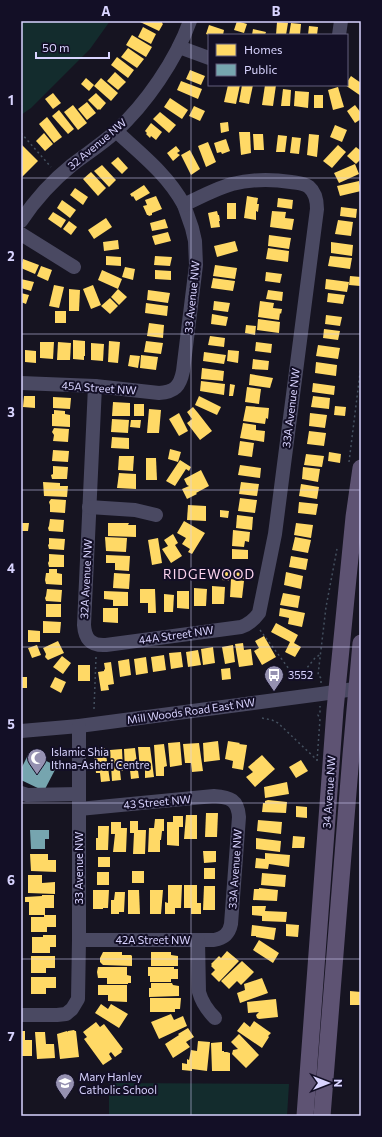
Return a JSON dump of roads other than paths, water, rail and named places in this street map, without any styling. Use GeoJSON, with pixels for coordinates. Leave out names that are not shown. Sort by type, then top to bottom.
{"type":"FeatureCollection","features":[{"type":"Feature","properties":{"kind":"main road","name":"34 Avenue NW"},"geometry":{"type":"LineString","coordinates":[[305,1116],[337,692],[354,517],[361,468]]}},
{"type":"Feature","properties":{"kind":"main road","name":"34 Avenue NW"},"geometry":{"type":"LineString","coordinates":[[322,1116],[359,688],[361,643]]}},
{"type":"Feature","properties":{"kind":"street","name":"32 Avenue NW"},"geometry":{"type":"LineString","coordinates":[[21,222],[37,199],[59,176],[116,131],[135,111],[154,88],[171,62],[190,21]]}},
{"type":"Feature","properties":{"kind":"street"},"geometry":{"type":"LineString","coordinates":[[339,34],[341,21]]}},
{"type":"Feature","properties":{"kind":"street"},"geometry":{"type":"LineString","coordinates":[[179,47],[208,58]]}},
{"type":"Feature","properties":{"kind":"street","name":"33 Avenue NW"},"geometry":{"type":"LineString","coordinates":[[116,131],[160,171],[173,187],[184,205],[192,228],[195,241],[196,265],[183,371],[176,388]]}},
{"type":"Feature","properties":{"kind":"street","name":"33A Avenue NW"},"geometry":{"type":"LineString","coordinates":[[184,205],[221,188],[241,182],[257,180],[279,180],[302,184],[307,186],[314,193],[317,204],[275,534],[259,613],[253,621]]}},
{"type":"Feature","properties":{"kind":"street"},"geometry":{"type":"LineString","coordinates":[[21,234],[74,267]]}},
{"type":"Feature","properties":{"kind":"street","name":"45A Street NW"},"geometry":{"type":"LineString","coordinates":[[21,383],[95,386],[159,393],[176,388]]}},
{"type":"Feature","properties":{"kind":"street","name":"32A Avenue NW"},"geometry":{"type":"LineString","coordinates":[[95,386],[84,625],[86,635],[97,645]]}},
{"type":"Feature","properties":{"kind":"street"},"geometry":{"type":"LineString","coordinates":[[89,507],[135,510],[156,515]]}},
{"type":"Feature","properties":{"kind":"street","name":"44A Street NW"},"geometry":{"type":"LineString","coordinates":[[97,645],[241,627],[253,621]]}},
{"type":"Feature","properties":{"kind":"street","name":"Mill Woods Road East NW"},"geometry":{"type":"LineString","coordinates":[[21,731],[79,726],[359,688]]}},
{"type":"Feature","properties":{"kind":"street","name":"33 Avenue NW"},"geometry":{"type":"LineString","coordinates":[[21,1015],[66,1014],[72,1009],[78,999],[79,726]]}},
{"type":"Feature","properties":{"kind":"street"},"geometry":{"type":"LineString","coordinates":[[21,793],[27,795],[79,794]]}},
{"type":"Feature","properties":{"kind":"street","name":"43 Street NW"},"geometry":{"type":"LineString","coordinates":[[79,809],[214,796],[227,798],[233,801]]}},
{"type":"Feature","properties":{"kind":"street","name":"33A Avenue NW"},"geometry":{"type":"LineString","coordinates":[[225,936],[228,933],[231,924],[239,818],[238,809],[233,801]]}},
{"type":"Feature","properties":{"kind":"street","name":"42A Street NW"},"geometry":{"type":"LineString","coordinates":[[79,940],[214,940],[225,936]]}},
{"type":"Feature","properties":{"kind":"street"},"geometry":{"type":"LineString","coordinates":[[198,940],[199,992],[205,1007],[215,1018]]}},
{"type":"Feature","properties":{"kind":"place","name":"3552"},"geometry":{"type":"Point","coordinates":[274,692]}},
{"type":"Feature","properties":{"kind":"place","name":"Islamic Shia Ithna-Asheri Centre"},"geometry":{"type":"Point","coordinates":[37,775]}},
{"type":"Feature","properties":{"kind":"place","name":"Mary Hanley Catholic School"},"geometry":{"type":"Point","coordinates":[65,1100]}},
{"type":"Feature","properties":{"kind":"district","name":"RIDGEWOOD"},"geometry":{"type":"Point","coordinates":[209,574]}}]}
